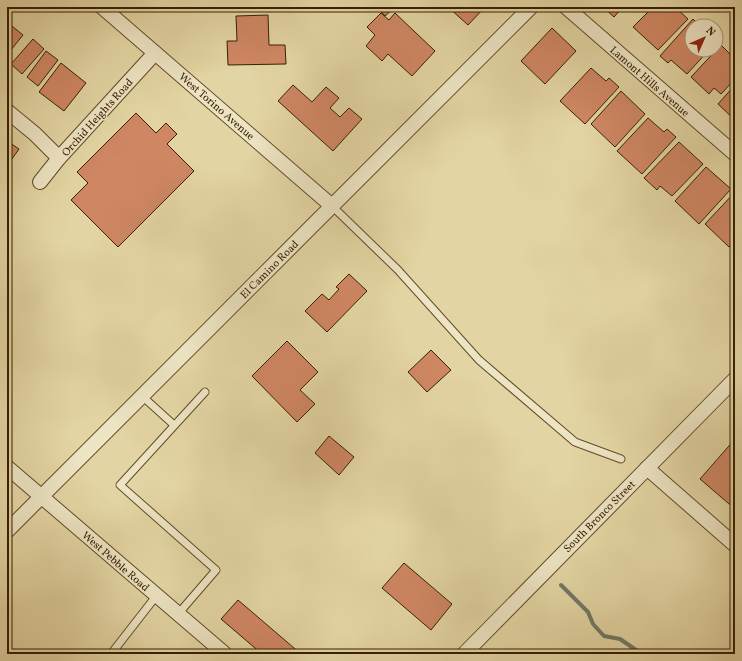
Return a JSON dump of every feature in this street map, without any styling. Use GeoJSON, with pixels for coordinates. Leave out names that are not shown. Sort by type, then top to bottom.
{"type":"FeatureCollection","features":[{"type":"Feature","properties":{"kind":"street","name":"West Torino Avenue"},"geometry":{"type":"LineString","coordinates":[[102,7],[332,206]]}},
{"type":"Feature","properties":{"kind":"street","name":"El Camino Road"},"geometry":{"type":"LineString","coordinates":[[7,531],[531,7]]}},
{"type":"Feature","properties":{"kind":"street","name":"Lamont Hills Avenue"},"geometry":{"type":"LineString","coordinates":[[566,7],[735,154]]}},
{"type":"Feature","properties":{"kind":"street","name":"Orchid Heights Road"},"geometry":{"type":"LineString","coordinates":[[40,182],[59,158],[155,53]]}},
{"type":"Feature","properties":{"kind":"street"},"geometry":{"type":"LineString","coordinates":[[7,111],[59,158]]}},
{"type":"Feature","properties":{"kind":"street","name":"South Bronco Street"},"geometry":{"type":"LineString","coordinates":[[464,654],[735,378]]}},
{"type":"Feature","properties":{"kind":"street","name":"West Pebble Road"},"geometry":{"type":"LineString","coordinates":[[7,467],[225,654]]}},
{"type":"Feature","properties":{"kind":"street"},"geometry":{"type":"LineString","coordinates":[[647,468],[735,545]]}},
{"type":"Feature","properties":{"kind":"lane"},"geometry":{"type":"LineString","coordinates":[[332,206],[398,270],[478,360],[575,442],[621,460]]}},
{"type":"Feature","properties":{"kind":"lane"},"geometry":{"type":"LineString","coordinates":[[178,614],[216,570],[120,485],[204,392]]}},
{"type":"Feature","properties":{"kind":"lane"},"geometry":{"type":"LineString","coordinates":[[142,396],[174,425]]}},
{"type":"Feature","properties":{"kind":"lane"},"geometry":{"type":"LineString","coordinates":[[111,654],[157,595]]}},
{"type":"Feature","properties":{"kind":"building"},"geometry":{"type":"Polygon","coordinates":[[[377,7],[395,7],[385,16],[377,7]]]}},
{"type":"Feature","properties":{"kind":"building"},"geometry":{"type":"Polygon","coordinates":[[[448,7],[485,7],[468,25],[448,7]]]}},
{"type":"Feature","properties":{"kind":"building"},"geometry":{"type":"Polygon","coordinates":[[[603,7],[623,7],[614,17],[603,7]]]}},
{"type":"Feature","properties":{"kind":"building"},"geometry":{"type":"Polygon","coordinates":[[[653,7],[675,7],[687,18],[684,18],[684,23],[658,50],[633,27],[653,7]]]}},
{"type":"Feature","properties":{"kind":"building"},"geometry":{"type":"Polygon","coordinates":[[[381,13],[389,20],[395,13],[435,51],[412,76],[388,54],[382,61],[366,46],[375,35],[367,27],[381,13]]]}},
{"type":"Feature","properties":{"kind":"building"},"geometry":{"type":"Polygon","coordinates":[[[268,15],[269,45],[285,45],[286,64],[228,65],[227,41],[237,41],[236,16],[268,15]]]}},
{"type":"Feature","properties":{"kind":"building"},"geometry":{"type":"Polygon","coordinates":[[[7,22],[23,35],[7,55],[7,22]]]}},
{"type":"Feature","properties":{"kind":"building"},"geometry":{"type":"Polygon","coordinates":[[[552,28],[576,51],[545,84],[521,61],[552,28]]]}},
{"type":"Feature","properties":{"kind":"building"},"geometry":{"type":"Polygon","coordinates":[[[684,29],[684,58],[702,58],[687,74],[671,60],[668,63],[660,56],[684,29]]]}},
{"type":"Feature","properties":{"kind":"building"},"geometry":{"type":"Polygon","coordinates":[[[33,39],[44,49],[22,74],[11,64],[33,39]]]}},
{"type":"Feature","properties":{"kind":"building"},"geometry":{"type":"Polygon","coordinates":[[[724,48],[735,59],[735,79],[721,94],[714,88],[709,94],[691,77],[709,58],[724,58],[724,48]]]}},
{"type":"Feature","properties":{"kind":"building"},"geometry":{"type":"Polygon","coordinates":[[[46,51],[58,60],[38,86],[27,77],[46,51]]]}},
{"type":"Feature","properties":{"kind":"building"},"geometry":{"type":"Polygon","coordinates":[[[61,63],[86,83],[64,111],[39,92],[61,63]]]}},
{"type":"Feature","properties":{"kind":"building"},"geometry":{"type":"Polygon","coordinates":[[[591,68],[606,81],[609,78],[619,87],[585,124],[560,101],[591,68]]]}},
{"type":"Feature","properties":{"kind":"building"},"geometry":{"type":"Polygon","coordinates":[[[293,85],[312,102],[326,87],[339,98],[330,108],[340,117],[349,108],[362,119],[333,151],[278,101],[293,85]]]}},
{"type":"Feature","properties":{"kind":"building"},"geometry":{"type":"Polygon","coordinates":[[[735,85],[735,120],[718,104],[735,85]]]}},
{"type":"Feature","properties":{"kind":"building"},"geometry":{"type":"Polygon","coordinates":[[[621,91],[645,114],[615,147],[591,124],[621,91]]]}},
{"type":"Feature","properties":{"kind":"building"},"geometry":{"type":"Polygon","coordinates":[[[136,113],[156,133],[166,123],[177,134],[167,144],[194,171],[118,247],[71,200],[88,183],[77,172],[136,113]]]}},
{"type":"Feature","properties":{"kind":"building"},"geometry":{"type":"Polygon","coordinates":[[[648,118],[664,132],[667,129],[676,137],[642,174],[617,151],[648,118]]]}},
{"type":"Feature","properties":{"kind":"building"},"geometry":{"type":"Polygon","coordinates":[[[7,141],[19,149],[7,166],[7,141]]]}},
{"type":"Feature","properties":{"kind":"building"},"geometry":{"type":"Polygon","coordinates":[[[679,142],[703,164],[672,196],[660,186],[657,190],[644,178],[679,142]]]}},
{"type":"Feature","properties":{"kind":"building"},"geometry":{"type":"Polygon","coordinates":[[[706,167],[731,189],[699,224],[675,201],[706,167]]]}},
{"type":"Feature","properties":{"kind":"building"},"geometry":{"type":"Polygon","coordinates":[[[735,192],[735,241],[729,247],[705,224],[735,192]]]}},
{"type":"Feature","properties":{"kind":"building"},"geometry":{"type":"Polygon","coordinates":[[[349,274],[367,291],[327,332],[305,311],[322,294],[329,300],[339,289],[336,287],[349,274]]]}},
{"type":"Feature","properties":{"kind":"building"},"geometry":{"type":"Polygon","coordinates":[[[287,341],[318,372],[300,390],[315,404],[297,422],[252,376],[287,341]]]}},
{"type":"Feature","properties":{"kind":"building"},"geometry":{"type":"Polygon","coordinates":[[[431,350],[451,370],[427,392],[408,372],[431,350]]]}},
{"type":"Feature","properties":{"kind":"building"},"geometry":{"type":"Polygon","coordinates":[[[329,436],[354,457],[339,475],[315,453],[329,436]]]}},
{"type":"Feature","properties":{"kind":"building"},"geometry":{"type":"Polygon","coordinates":[[[735,439],[735,509],[700,479],[735,439]]]}},
{"type":"Feature","properties":{"kind":"building"},"geometry":{"type":"Polygon","coordinates":[[[404,563],[452,604],[431,630],[382,588],[404,563]]]}},
{"type":"Feature","properties":{"kind":"building"},"geometry":{"type":"Polygon","coordinates":[[[238,600],[301,654],[262,654],[221,619],[238,600]]]}},
{"type":"Feature","properties":{"kind":"waterway"},"geometry":{"type":"LineString","coordinates":[[561,585],[588,612],[593,624],[604,636],[620,639],[642,654]]}}]}
